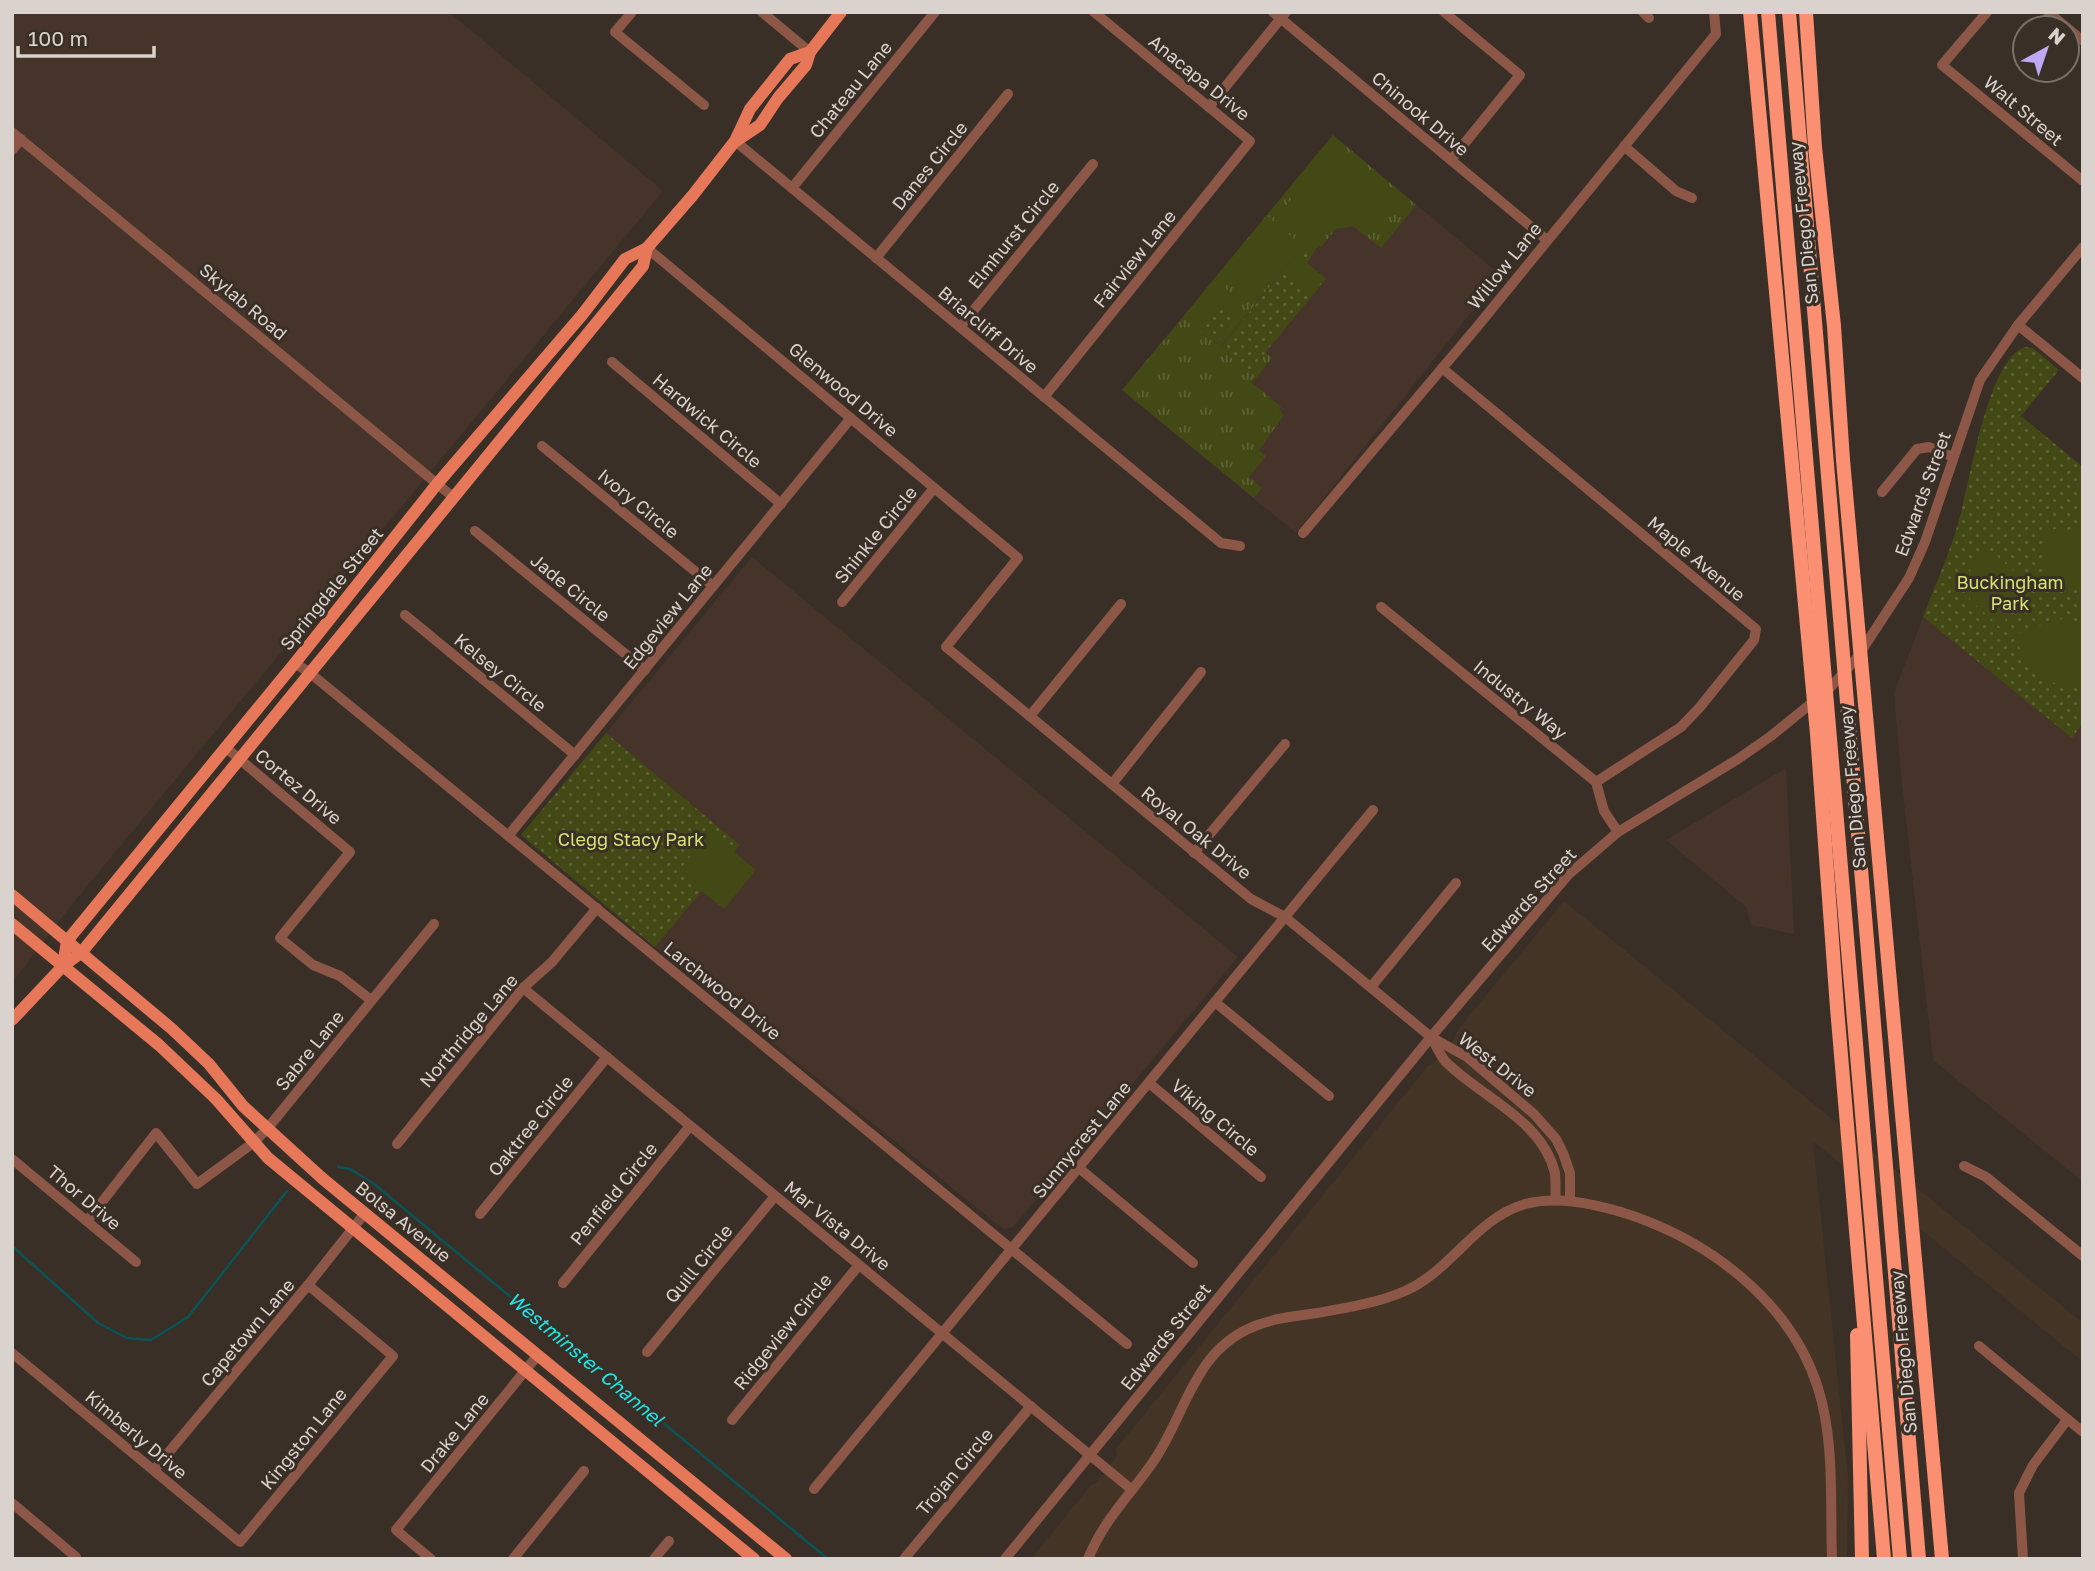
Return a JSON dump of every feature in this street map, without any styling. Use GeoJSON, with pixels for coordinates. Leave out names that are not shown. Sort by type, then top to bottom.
{"type":"FeatureCollection","features":[{"type":"Feature","properties":{"kind":"highway","name":"San Diego Freeway"},"geometry":{"type":"LineString","coordinates":[[1750,12],[1817,734],[1837,1007],[1856,1128],[1854,1203],[1884,1559]]}},
{"type":"Feature","properties":{"kind":"highway"},"geometry":{"type":"LineString","coordinates":[[1768,12],[1856,1128],[1869,1200],[1899,1559]]}},
{"type":"Feature","properties":{"kind":"highway"},"geometry":{"type":"LineString","coordinates":[[1789,12],[1919,1559]]}},
{"type":"Feature","properties":{"kind":"highway","name":"San Diego Freeway"},"geometry":{"type":"LineString","coordinates":[[1807,12],[1815,147],[1834,327],[1843,460],[1942,1559]]}},
{"type":"Feature","properties":{"kind":"highway"},"geometry":{"type":"LineString","coordinates":[[1859,1274],[1856,1348],[1862,1559]]}},
{"type":"Feature","properties":{"kind":"highway"},"geometry":{"type":"LineString","coordinates":[[1876,1470],[1878,1311]]}},
{"type":"Feature","properties":{"kind":"main road","name":"Springdale Street"},"geometry":{"type":"LineString","coordinates":[[67,941],[295,663],[437,484],[582,315],[625,259],[647,248],[693,195],[735,141],[750,109],[790,59],[810,52],[841,12]]}},
{"type":"Feature","properties":{"kind":"main road","name":"Springdale Street"},"geometry":{"type":"LineString","coordinates":[[12,1020],[63,966],[81,953],[643,266],[647,248]]}},
{"type":"Feature","properties":{"kind":"main road"},"geometry":{"type":"LineString","coordinates":[[611,276],[612,292],[617,296]]}},
{"type":"Feature","properties":{"kind":"main road","name":"Bolsa Avenue"},"geometry":{"type":"LineString","coordinates":[[12,895],[190,1046],[267,1129],[537,1356],[786,1559]]}},
{"type":"Feature","properties":{"kind":"main road","name":"Bolsa Avenue"},"geometry":{"type":"LineString","coordinates":[[12,924],[159,1045],[216,1099],[253,1143],[754,1559]]}},
{"type":"Feature","properties":{"kind":"main road"},"geometry":{"type":"LineString","coordinates":[[63,966],[67,941]]}},
{"type":"Feature","properties":{"kind":"street"},"geometry":{"type":"LineString","coordinates":[[632,12],[615,32],[704,105]]}},
{"type":"Feature","properties":{"kind":"street"},"geometry":{"type":"LineString","coordinates":[[762,12],[810,52]]}},
{"type":"Feature","properties":{"kind":"street","name":"Chateau Lane"},"geometry":{"type":"LineString","coordinates":[[792,188],[935,12]]}},
{"type":"Feature","properties":{"kind":"street","name":"Anacapa Drive"},"geometry":{"type":"LineString","coordinates":[[1094,12],[1250,141]]}},
{"type":"Feature","properties":{"kind":"street"},"geometry":{"type":"LineString","coordinates":[[1444,12],[1520,75],[1451,160]]}},
{"type":"Feature","properties":{"kind":"street","name":"Willow Lane"},"geometry":{"type":"LineString","coordinates":[[1303,533],[1716,34],[1714,12]]}},
{"type":"Feature","properties":{"kind":"street","name":"Walt Street"},"geometry":{"type":"LineString","coordinates":[[1987,12],[1942,65],[2083,181]]}},
{"type":"Feature","properties":{"kind":"street"},"geometry":{"type":"LineString","coordinates":[[2048,12],[2083,41]]}},
{"type":"Feature","properties":{"kind":"street"},"geometry":{"type":"LineString","coordinates":[[1209,107],[1280,15]]}},
{"type":"Feature","properties":{"kind":"street","name":"Chinook Drive"},"geometry":{"type":"LineString","coordinates":[[1280,15],[1547,240]]}},
{"type":"Feature","properties":{"kind":"street","name":"Danes Circle"},"geometry":{"type":"LineString","coordinates":[[876,258],[1008,94]]}},
{"type":"Feature","properties":{"kind":"street","name":"Skylab Road"},"geometry":{"type":"LineString","coordinates":[[12,132],[453,497]]}},
{"type":"Feature","properties":{"kind":"street"},"geometry":{"type":"LineString","coordinates":[[12,150],[21,139]]}},
{"type":"Feature","properties":{"kind":"street","name":"Briarcliff Drive"},"geometry":{"type":"LineString","coordinates":[[735,141],[1221,543],[1240,547]]}},
{"type":"Feature","properties":{"kind":"street","name":"Fairview Lane"},"geometry":{"type":"LineString","coordinates":[[1044,397],[1250,141]]}},
{"type":"Feature","properties":{"kind":"street"},"geometry":{"type":"LineString","coordinates":[[1624,146],[1676,191],[1692,198]]}},
{"type":"Feature","properties":{"kind":"street","name":"Elmhurst Circle"},"geometry":{"type":"LineString","coordinates":[[960,327],[1093,164]]}},
{"type":"Feature","properties":{"kind":"street","name":"Edwards Street"},"geometry":{"type":"LineString","coordinates":[[1005,1559],[1431,1037],[1568,875],[1618,832],[1771,736],[1829,689],[1856,659],[1896,602],[1925,542],[1980,380],[2018,325],[2083,247]]}},
{"type":"Feature","properties":{"kind":"street","name":"Glenwood Drive"},"geometry":{"type":"LineString","coordinates":[[647,248],[1018,558],[946,647]]}},
{"type":"Feature","properties":{"kind":"street"},"geometry":{"type":"LineString","coordinates":[[2018,325],[2083,378]]}},
{"type":"Feature","properties":{"kind":"street","name":"Hardwick Circle"},"geometry":{"type":"LineString","coordinates":[[612,362],[781,504]]}},
{"type":"Feature","properties":{"kind":"street","name":"Maple Avenue"},"geometry":{"type":"LineString","coordinates":[[1442,368],[1756,629],[1754,640],[1681,727],[1596,782]]}},
{"type":"Feature","properties":{"kind":"street","name":"Edgeview Lane"},"geometry":{"type":"LineString","coordinates":[[508,836],[851,418]]}},
{"type":"Feature","properties":{"kind":"street","name":"Ivory Circle"},"geometry":{"type":"LineString","coordinates":[[542,446],[713,586]]}},
{"type":"Feature","properties":{"kind":"street"},"geometry":{"type":"LineString","coordinates":[[1882,492],[1917,449],[1929,447],[1953,457]]}},
{"type":"Feature","properties":{"kind":"street","name":"Shinkle Circle"},"geometry":{"type":"LineString","coordinates":[[842,602],[934,488]]}},
{"type":"Feature","properties":{"kind":"street","name":"Jade Circle"},"geometry":{"type":"LineString","coordinates":[[475,531],[645,670]]}},
{"type":"Feature","properties":{"kind":"street"},"geometry":{"type":"LineString","coordinates":[[1030,716],[1121,604]]}},
{"type":"Feature","properties":{"kind":"street","name":"Industry Way"},"geometry":{"type":"LineString","coordinates":[[1381,607],[1596,782]]}},
{"type":"Feature","properties":{"kind":"street","name":"Kelsey Circle"},"geometry":{"type":"LineString","coordinates":[[405,615],[575,755]]}},
{"type":"Feature","properties":{"kind":"street","name":"Royal Oak Drive"},"geometry":{"type":"LineString","coordinates":[[946,647],[1251,899],[1286,917],[1431,1037]]}},
{"type":"Feature","properties":{"kind":"street","name":"Larchwood Drive"},"geometry":{"type":"LineString","coordinates":[[295,663],[1126,1344]]}},
{"type":"Feature","properties":{"kind":"street"},"geometry":{"type":"LineString","coordinates":[[1112,784],[1201,672]]}},
{"type":"Feature","properties":{"kind":"street"},"geometry":{"type":"LineString","coordinates":[[1194,853],[1285,744]]}},
{"type":"Feature","properties":{"kind":"street","name":"Cortez Drive"},"geometry":{"type":"LineString","coordinates":[[225,747],[350,852],[280,938],[313,965],[340,976],[371,1000]]}},
{"type":"Feature","properties":{"kind":"street"},"geometry":{"type":"LineString","coordinates":[[1596,782],[1604,811],[1618,832]]}},
{"type":"Feature","properties":{"kind":"street","name":"Sunnycrest Lane"},"geometry":{"type":"LineString","coordinates":[[814,1489],[1373,810]]}},
{"type":"Feature","properties":{"kind":"street"},"geometry":{"type":"LineString","coordinates":[[1371,987],[1456,883]]}},
{"type":"Feature","properties":{"kind":"street","name":"Northridge Lane"},"geometry":{"type":"LineString","coordinates":[[397,1144],[523,988],[552,962],[597,908]]}},
{"type":"Feature","properties":{"kind":"street","name":"Sabre Lane"},"geometry":{"type":"LineString","coordinates":[[87,1221],[156,1133],[197,1184],[253,1143],[434,924]]}},
{"type":"Feature","properties":{"kind":"street","name":"Mar Vista Drive"},"geometry":{"type":"LineString","coordinates":[[523,988],[1131,1489]]}},
{"type":"Feature","properties":{"kind":"street"},"geometry":{"type":"LineString","coordinates":[[1215,1002],[1329,1096]]}},
{"type":"Feature","properties":{"kind":"street","name":"West Drive"},"geometry":{"type":"LineString","coordinates":[[1431,1037],[1444,1060],[1525,1125],[1538,1140],[1555,1174],[1556,1200]]}},
{"type":"Feature","properties":{"kind":"street","name":"West Drive"},"geometry":{"type":"LineString","coordinates":[[1431,1037],[1467,1057],[1547,1127],[1563,1153],[1570,1173],[1570,1201]]}},
{"type":"Feature","properties":{"kind":"street","name":"Oaktree Circle"},"geometry":{"type":"LineString","coordinates":[[480,1214],[607,1057]]}},
{"type":"Feature","properties":{"kind":"street","name":"Viking Circle"},"geometry":{"type":"LineString","coordinates":[[1149,1083],[1261,1177]]}},
{"type":"Feature","properties":{"kind":"street","name":"Penfield Circle"},"geometry":{"type":"LineString","coordinates":[[563,1283],[690,1126]]}},
{"type":"Feature","properties":{"kind":"street","name":"Thor Drive"},"geometry":{"type":"LineString","coordinates":[[12,1159],[136,1262]]}},
{"type":"Feature","properties":{"kind":"street"},"geometry":{"type":"LineString","coordinates":[[1964,1166],[1986,1177],[2083,1256]]}},
{"type":"Feature","properties":{"kind":"street"},"geometry":{"type":"LineString","coordinates":[[1079,1168],[1193,1263]]}},
{"type":"Feature","properties":{"kind":"street","name":"Quill Circle"},"geometry":{"type":"LineString","coordinates":[[648,1352],[775,1196]]}},
{"type":"Feature","properties":{"kind":"street"},"geometry":{"type":"LineString","coordinates":[[1088,1559],[1106,1521],[1160,1452],[1202,1368],[1236,1335],[1273,1320],[1362,1304],[1406,1291],[1446,1264],[1501,1214],[1525,1205],[1556,1200],[1634,1216],[1698,1246],[1755,1289],[1786,1325],[1811,1366],[1826,1425],[1832,1559]]}},
{"type":"Feature","properties":{"kind":"street","name":"Capetown Lane"},"geometry":{"type":"LineString","coordinates":[[154,1470],[365,1213]]}},
{"type":"Feature","properties":{"kind":"street","name":"Ridgeview Circle"},"geometry":{"type":"LineString","coordinates":[[732,1420],[859,1265]]}},
{"type":"Feature","properties":{"kind":"street","name":"Kingston Lane"},"geometry":{"type":"LineString","coordinates":[[240,1542],[393,1356],[308,1285]]}},
{"type":"Feature","properties":{"kind":"street"},"geometry":{"type":"LineString","coordinates":[[1979,1346],[2083,1432]]}},
{"type":"Feature","properties":{"kind":"street","name":"Kimberly Drive"},"geometry":{"type":"LineString","coordinates":[[12,1353],[240,1542]]}},
{"type":"Feature","properties":{"kind":"street","name":"Drake Lane"},"geometry":{"type":"LineString","coordinates":[[431,1559],[396,1530],[537,1356]]}},
{"type":"Feature","properties":{"kind":"street","name":"Trojan Circle"},"geometry":{"type":"LineString","coordinates":[[904,1559],[1031,1406]]}},
{"type":"Feature","properties":{"kind":"street"},"geometry":{"type":"LineString","coordinates":[[2022,1559],[2019,1493],[2033,1465],[2067,1420]]}},
{"type":"Feature","properties":{"kind":"street"},"geometry":{"type":"LineString","coordinates":[[513,1559],[584,1471]]}},
{"type":"Feature","properties":{"kind":"street"},"geometry":{"type":"LineString","coordinates":[[12,1503],[76,1557]]}},
{"type":"Feature","properties":{"kind":"street"},"geometry":{"type":"LineString","coordinates":[[654,1559],[669,1541]]}},
{"type":"Feature","properties":{"kind":"shaded area"},"geometry":{"type":"Polygon","coordinates":[[[12,12],[449,12],[663,191],[69,908],[12,983],[12,12]]]}},
{"type":"Feature","properties":{"kind":"shaded area"},"geometry":{"type":"Polygon","coordinates":[[[1333,135],[1501,275],[1296,533],[1122,390],[1333,135]]]}},
{"type":"Feature","properties":{"kind":"shaded area"},"geometry":{"type":"Polygon","coordinates":[[[752,557],[1238,957],[1013,1227],[1003,1229],[655,947],[740,845],[606,733],[752,557]]]}},
{"type":"Feature","properties":{"kind":"shaded area"},"geometry":{"type":"Polygon","coordinates":[[[1923,617],[2071,737],[2083,723],[2083,1182],[1933,1060],[1894,693],[1923,617]]]}},
{"type":"Feature","properties":{"kind":"shaded area"},"geometry":{"type":"Polygon","coordinates":[[[1786,768],[1794,934],[1751,925],[1746,907],[1666,840],[1786,768]]]}},
{"type":"Feature","properties":{"kind":"shaded area"},"geometry":{"type":"Polygon","coordinates":[[[1564,901],[2083,1323],[2083,1362],[1813,1141],[1848,1477],[1847,1559],[1031,1559],[1117,1456],[1116,1449],[1428,1066],[1433,1064],[1455,1038],[1456,1032],[1564,901]]]}},
{"type":"Feature","properties":{"kind":"green space"},"geometry":{"type":"Polygon","coordinates":[[[1333,135],[1416,205],[1381,248],[1344,219],[1314,252],[1304,245],[1220,347],[1249,371],[1265,352],[1272,358],[1252,383],[1281,407],[1279,410],[1284,415],[1259,450],[1266,456],[1249,477],[1262,488],[1254,498],[1122,390],[1183,317],[1216,344],[1238,317],[1223,305],[1231,294],[1214,279],[1333,135]]]}},
{"type":"Feature","properties":{"kind":"green space"},"geometry":{"type":"Polygon","coordinates":[[[1335,147],[1397,198],[1380,216],[1355,226],[1333,228],[1313,224],[1283,209],[1335,147]]]}},
{"type":"Feature","properties":{"kind":"green space"},"geometry":{"type":"Polygon","coordinates":[[[1267,216],[1301,245],[1255,301],[1221,272],[1267,216]]]}},
{"type":"Feature","properties":{"kind":"green space"},"geometry":{"type":"Polygon","coordinates":[[[1305,244],[1314,252],[1307,263],[1326,279],[1249,372],[1220,348],[1305,244]]]}},
{"type":"Feature","properties":{"kind":"green space"},"geometry":{"type":"Polygon","coordinates":[[[1297,256],[1324,279],[1313,293],[1285,270],[1297,256]]]}},
{"type":"Feature","properties":{"kind":"green space"},"geometry":{"type":"Polygon","coordinates":[[[1214,279],[1232,294],[1201,332],[1183,317],[1214,279]]]}},
{"type":"Feature","properties":{"kind":"green space"},"geometry":{"type":"Polygon","coordinates":[[[1223,305],[1239,318],[1216,344],[1201,332],[1223,305]]]}},
{"type":"Feature","properties":{"kind":"green space","name":"Buckingham Park"},"geometry":{"type":"Polygon","coordinates":[[[2025,347],[2033,348],[2059,370],[2021,416],[2083,467],[2083,723],[2072,738],[1923,617],[1955,532],[1990,398],[2000,374],[2012,357],[2025,347]]]}},
{"type":"Feature","properties":{"kind":"green space"},"geometry":{"type":"Polygon","coordinates":[[[2062,528],[2083,534],[2083,590],[2054,590],[2046,586],[2044,531],[2062,528]]]}},
{"type":"Feature","properties":{"kind":"green space"},"geometry":{"type":"Polygon","coordinates":[[[1989,549],[2026,581],[2028,587],[2000,627],[1970,600],[1966,579],[1975,559],[1989,549]]]}},
{"type":"Feature","properties":{"kind":"green space"},"geometry":{"type":"Polygon","coordinates":[[[2065,618],[2076,624],[2083,641],[2083,681],[2063,688],[2026,666],[2014,634],[2065,618]]]}},
{"type":"Feature","properties":{"kind":"green space","name":"Clegg Stacy Park"},"geometry":{"type":"Polygon","coordinates":[[[606,733],[740,845],[655,947],[521,835],[606,733]]]}},
{"type":"Feature","properties":{"kind":"green space"},"geometry":{"type":"Polygon","coordinates":[[[710,832],[756,870],[724,909],[678,872],[710,832]]]}},
{"type":"Feature","properties":{"kind":"waterway","name":"Westminster Channel"},"geometry":{"type":"LineString","coordinates":[[338,1167],[350,1169],[374,1184],[828,1559]]}},
{"type":"Feature","properties":{"kind":"waterway","name":"Westminster Channel"},"geometry":{"type":"LineString","coordinates":[[12,1246],[98,1323],[127,1338],[151,1340],[188,1317],[287,1191]]}}]}
